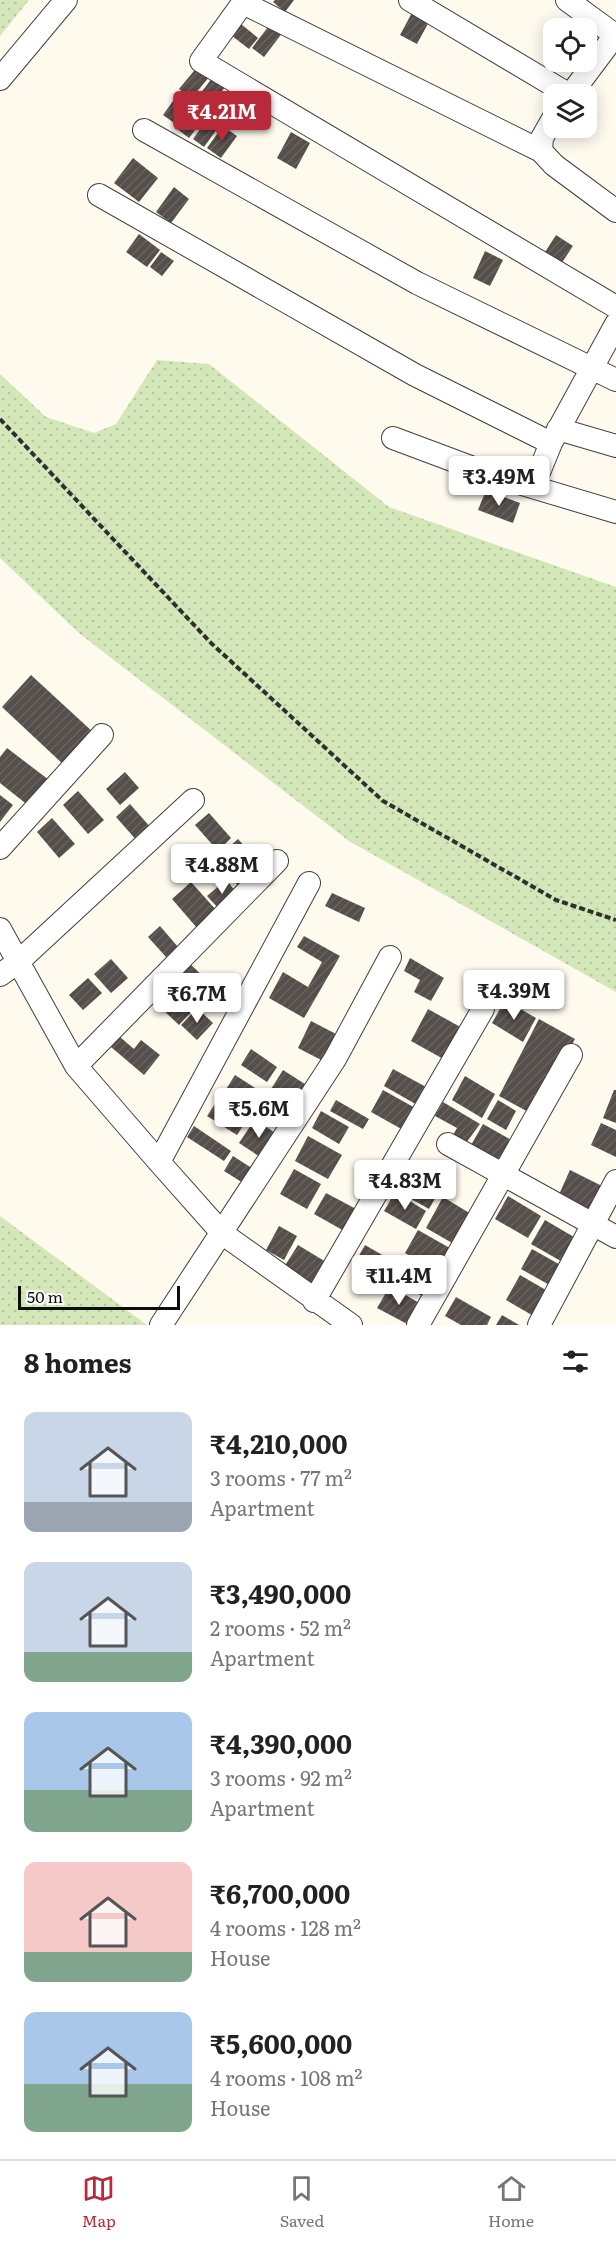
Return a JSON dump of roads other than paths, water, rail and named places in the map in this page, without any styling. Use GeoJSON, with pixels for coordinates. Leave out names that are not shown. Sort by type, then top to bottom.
{"type":"FeatureCollection","features":[{"type":"Feature","properties":{"kind":"street"},"geometry":{"type":"LineString","coordinates":[[0,79],[66,0]]}},
{"type":"Feature","properties":{"kind":"street"},"geometry":{"type":"LineString","coordinates":[[410,0],[553,84]]}},
{"type":"Feature","properties":{"kind":"street"},"geometry":{"type":"LineString","coordinates":[[567,0],[616,34],[578,84]]}},
{"type":"Feature","properties":{"kind":"street"},"geometry":{"type":"LineString","coordinates":[[616,211],[554,165],[541,151],[244,1],[201,61],[616,307]]}},
{"type":"Feature","properties":{"kind":"street"},"geometry":{"type":"LineString","coordinates":[[144,130],[417,283],[616,380]]}},
{"type":"Feature","properties":{"kind":"street"},"geometry":{"type":"LineString","coordinates":[[541,151],[543,136]]}},
{"type":"Feature","properties":{"kind":"street"},"geometry":{"type":"LineString","coordinates":[[99,195],[415,375],[555,436],[616,446]]}},
{"type":"Feature","properties":{"kind":"street"},"geometry":{"type":"LineString","coordinates":[[533,487],[555,436],[616,324]]}},
{"type":"Feature","properties":{"kind":"street"},"geometry":{"type":"LineString","coordinates":[[393,438],[492,475],[616,512]]}},
{"type":"Feature","properties":{"kind":"street"},"geometry":{"type":"LineString","coordinates":[[0,848],[102,735]]}},
{"type":"Feature","properties":{"kind":"street"},"geometry":{"type":"LineString","coordinates":[[9,968],[193,800]]}},
{"type":"Feature","properties":{"kind":"street"},"geometry":{"type":"LineString","coordinates":[[76,1066],[277,861]]}},
{"type":"Feature","properties":{"kind":"street"},"geometry":{"type":"LineString","coordinates":[[159,1162],[309,883]]}},
{"type":"Feature","properties":{"kind":"street"},"geometry":{"type":"LineString","coordinates":[[0,929],[9,968],[76,1066],[159,1162],[223,1234],[314,1301],[351,1325]]}},
{"type":"Feature","properties":{"kind":"street"},"geometry":{"type":"LineString","coordinates":[[161,1325],[223,1234],[335,1059],[390,957]]}},
{"type":"Feature","properties":{"kind":"street"},"geometry":{"type":"LineString","coordinates":[[314,1301],[483,1009]]}},
{"type":"Feature","properties":{"kind":"street"},"geometry":{"type":"LineString","coordinates":[[418,1325],[572,1055]]}},
{"type":"Feature","properties":{"kind":"street"},"geometry":{"type":"LineString","coordinates":[[448,1144],[616,1237]]}},
{"type":"Feature","properties":{"kind":"street"},"geometry":{"type":"LineString","coordinates":[[539,1325],[616,1181]]}}]}
